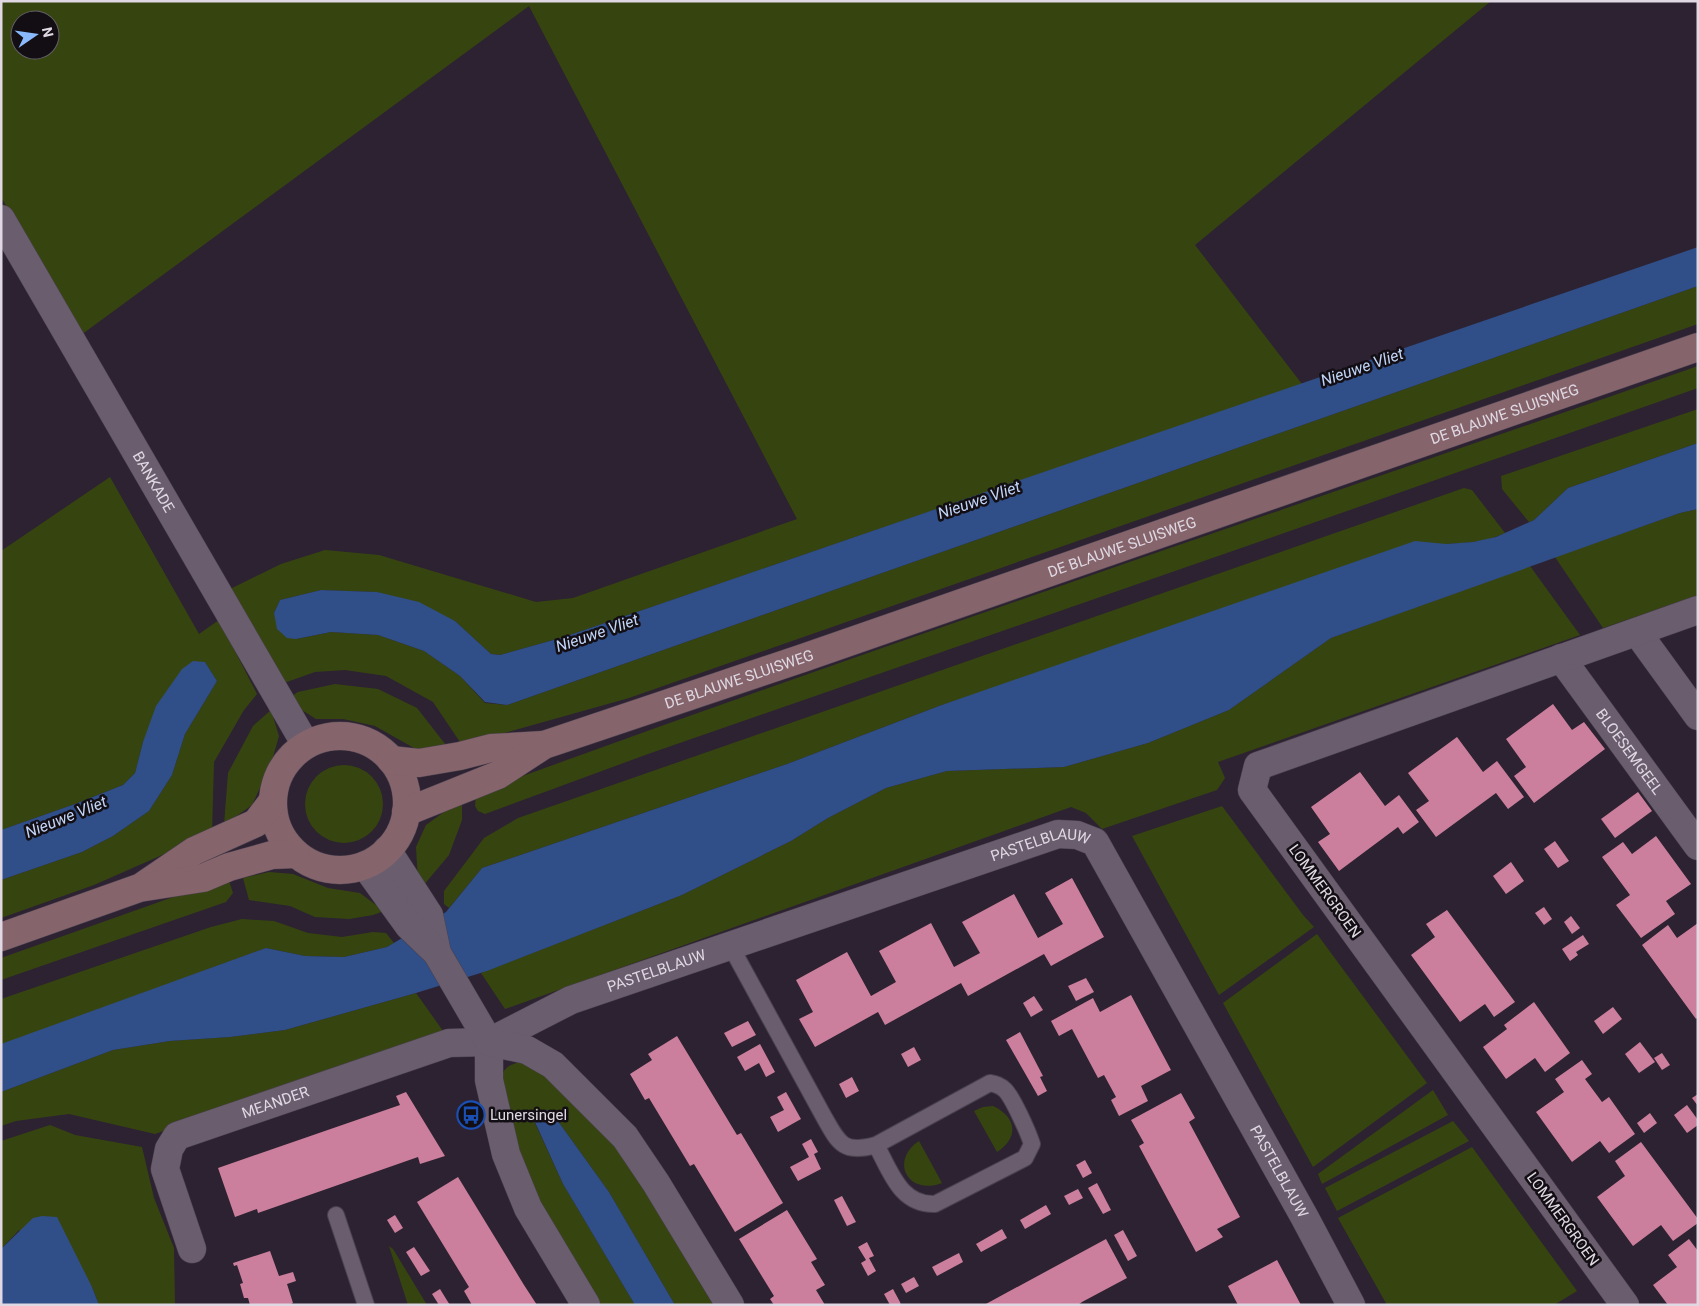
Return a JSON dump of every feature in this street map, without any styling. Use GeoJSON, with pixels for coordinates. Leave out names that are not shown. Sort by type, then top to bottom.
{"type":"FeatureCollection","features":[{"type":"Feature","properties":{"kind":"main road","name":"DE BLAUWE SLUISWEG"},"geometry":{"type":"LineString","coordinates":[[406,812],[498,775],[544,745],[822,651],[1698,347]]}},
{"type":"Feature","properties":{"kind":"main road"},"geometry":{"type":"LineString","coordinates":[[328,737],[352,737],[373,745],[391,760],[402,779],[405,790],[406,812],[400,833],[376,857],[348,869],[330,869],[306,861],[296,854],[281,836],[272,802],[277,780],[282,769],[292,756],[306,745],[328,737]]}},
{"type":"Feature","properties":{"kind":"main road","name":"DE BLAUWE SLUISWEG"},"geometry":{"type":"LineString","coordinates":[[391,760],[419,763],[460,756],[491,748],[544,745]]}},
{"type":"Feature","properties":{"kind":"main road"},"geometry":{"type":"LineString","coordinates":[[139,888],[194,851],[256,823],[272,802]]}},
{"type":"Feature","properties":{"kind":"main road"},"geometry":{"type":"LineString","coordinates":[[1,937],[139,888],[202,878],[229,867],[272,855],[296,854]]}},
{"type":"Feature","properties":{"kind":"street","name":"BANKADE"},"geometry":{"type":"LineString","coordinates":[[1,219],[306,745]]}},
{"type":"Feature","properties":{"kind":"street","name":"LOMMERGROEN"},"geometry":{"type":"LineString","coordinates":[[1625,1305],[1252,790],[1258,766],[1698,610]]}},
{"type":"Feature","properties":{"kind":"street"},"geometry":{"type":"LineString","coordinates":[[1637,632],[1698,716]]}},
{"type":"Feature","properties":{"kind":"street","name":"BLOESEMGEEL"},"geometry":{"type":"LineString","coordinates":[[1561,658],[1698,846]]}},
{"type":"Feature","properties":{"kind":"street","name":"PASTELBLAUW"},"geometry":{"type":"LineString","coordinates":[[489,1042],[571,1000],[1058,834],[1077,835],[1095,842],[1305,1218],[1351,1305]]}},
{"type":"Feature","properties":{"kind":"street"},"geometry":{"type":"LineString","coordinates":[[376,857],[419,921],[489,1042],[489,1080],[506,1154],[528,1208],[586,1305]]}},
{"type":"Feature","properties":{"kind":"street"},"geometry":{"type":"LineString","coordinates":[[489,1042],[527,1050],[553,1065],[625,1137],[656,1183],[730,1305]]}},
{"type":"Feature","properties":{"kind":"street","name":"MEANDER"},"geometry":{"type":"LineString","coordinates":[[192,1249],[165,1169],[168,1149],[177,1136],[449,1043],[489,1042]]}},
{"type":"Feature","properties":{"kind":"lane"},"geometry":{"type":"LineString","coordinates":[[730,945],[834,1135],[844,1145],[859,1150],[876,1146],[990,1083],[998,1084],[1006,1090],[1028,1132],[1032,1144],[1025,1158],[935,1204],[924,1204],[909,1198],[898,1186],[876,1146]]}},
{"type":"Feature","properties":{"kind":"lane"},"geometry":{"type":"LineString","coordinates":[[336,1214],[366,1305]]}},
{"type":"Feature","properties":{"kind":"green space"},"geometry":{"type":"Polygon","coordinates":[[[1,1],[1491,1],[1195,245],[1302,384],[564,637],[500,655],[491,654],[455,621],[377,592],[321,590],[280,600],[274,613],[296,639],[331,632],[378,635],[424,651],[460,676],[485,703],[507,705],[1698,286],[1698,324],[629,698],[462,745],[433,702],[386,676],[345,670],[315,672],[284,683],[228,590],[281,564],[325,550],[379,555],[536,602],[573,598],[797,519],[529,6],[81,335],[1,197],[1,1]]]}},
{"type":"Feature","properties":{"kind":"green space"},"geometry":{"type":"Polygon","coordinates":[[[1698,366],[1698,388],[648,754],[485,814],[478,811],[475,806],[476,793],[628,738],[933,630],[1698,366]]]}},
{"type":"Feature","properties":{"kind":"green space"},"geometry":{"type":"Polygon","coordinates":[[[1698,409],[1698,443],[1568,488],[1534,520],[1529,522],[1502,489],[1501,476],[1698,409]]]}},
{"type":"Feature","properties":{"kind":"green space"},"geometry":{"type":"Polygon","coordinates":[[[110,477],[199,634],[219,620],[257,694],[244,710],[214,762],[212,833],[94,885],[1,918],[1,880],[82,852],[113,836],[149,811],[172,775],[185,734],[217,681],[205,662],[143,742],[135,773],[123,785],[1,830],[1,551],[110,477]]]}},
{"type":"Feature","properties":{"kind":"green space"},"geometry":{"type":"Polygon","coordinates":[[[1464,488],[1472,490],[1505,533],[1484,540],[1446,544],[939,706],[787,764],[482,868],[449,908],[444,904],[444,891],[484,838],[518,818],[1464,488]]]}},
{"type":"Feature","properties":{"kind":"green space"},"geometry":{"type":"Polygon","coordinates":[[[1698,509],[1698,595],[1603,628],[1555,557],[1680,513],[1698,509]]]}},
{"type":"Feature","properties":{"kind":"green space"},"geometry":{"type":"Polygon","coordinates":[[[1530,566],[1580,635],[1218,762],[1225,778],[1217,790],[1102,829],[1086,813],[1071,807],[505,1009],[481,973],[682,895],[791,841],[828,818],[886,788],[947,771],[1064,767],[1148,743],[1229,710],[1331,638],[1530,566]]]}},
{"type":"Feature","properties":{"kind":"green space"},"geometry":{"type":"Polygon","coordinates":[[[335,684],[378,689],[417,708],[449,749],[434,751],[414,748],[375,726],[343,719],[316,719],[286,700],[298,692],[335,684]]]}},
{"type":"Feature","properties":{"kind":"green space"},"geometry":{"type":"Polygon","coordinates":[[[271,710],[279,736],[271,764],[252,805],[224,825],[228,773],[253,726],[271,710]]]}},
{"type":"Feature","properties":{"kind":"green space"},"geometry":{"type":"Polygon","coordinates":[[[344,765],[359,768],[371,777],[380,789],[383,804],[380,819],[371,831],[359,840],[344,843],[329,840],[317,831],[308,819],[305,804],[308,789],[317,777],[329,768],[344,765]]]}},
{"type":"Feature","properties":{"kind":"green space"},"geometry":{"type":"Polygon","coordinates":[[[462,799],[462,820],[449,855],[422,887],[418,881],[416,847],[426,825],[462,799]]]}},
{"type":"Feature","properties":{"kind":"green space"},"geometry":{"type":"Polygon","coordinates":[[[1222,806],[1314,927],[1219,995],[1132,836],[1222,806]]]}},
{"type":"Feature","properties":{"kind":"green space"},"geometry":{"type":"Polygon","coordinates":[[[269,872],[293,874],[328,888],[360,893],[384,911],[349,919],[315,917],[290,906],[249,900],[243,878],[269,872]]]}},
{"type":"Feature","properties":{"kind":"green space"},"geometry":{"type":"Polygon","coordinates":[[[229,881],[233,893],[226,902],[1,980],[1,958],[193,890],[229,881]]]}},
{"type":"Feature","properties":{"kind":"green space"},"geometry":{"type":"Polygon","coordinates":[[[242,919],[274,921],[308,933],[342,937],[373,932],[386,933],[394,943],[387,947],[344,957],[305,956],[266,948],[1,1045],[1,999],[211,927],[242,919]]]}},
{"type":"Feature","properties":{"kind":"green space"},"geometry":{"type":"Polygon","coordinates":[[[1317,934],[1427,1083],[1313,1167],[1223,1003],[1317,934]]]}},
{"type":"Feature","properties":{"kind":"green space"},"geometry":{"type":"Polygon","coordinates":[[[416,993],[443,1031],[155,1134],[69,1114],[16,1121],[1,1126],[1,1092],[113,1050],[170,1041],[230,1037],[285,1030],[416,993]]]}},
{"type":"Feature","properties":{"kind":"green space"},"geometry":{"type":"Polygon","coordinates":[[[525,1061],[540,1066],[610,1138],[638,1178],[713,1305],[675,1305],[609,1192],[550,1110],[534,1121],[563,1184],[635,1305],[595,1305],[521,1170],[499,1082],[508,1067],[525,1061]]]}},
{"type":"Feature","properties":{"kind":"green space"},"geometry":{"type":"Polygon","coordinates":[[[1433,1090],[1448,1115],[1322,1184],[1318,1174],[1433,1090]]]}},
{"type":"Feature","properties":{"kind":"green space"},"geometry":{"type":"Polygon","coordinates":[[[993,1106],[1007,1116],[1012,1128],[1009,1140],[997,1152],[974,1111],[983,1107],[993,1106]]]}},
{"type":"Feature","properties":{"kind":"green space"},"geometry":{"type":"Polygon","coordinates":[[[1453,1121],[1469,1141],[1337,1211],[1325,1188],[1453,1121]]]}},
{"type":"Feature","properties":{"kind":"green space"},"geometry":{"type":"Polygon","coordinates":[[[50,1125],[75,1135],[142,1147],[154,1198],[174,1248],[175,1305],[99,1305],[92,1287],[19,1230],[1,1249],[1,1141],[50,1125]]]}},
{"type":"Feature","properties":{"kind":"green space"},"geometry":{"type":"Polygon","coordinates":[[[919,1141],[942,1183],[930,1186],[920,1185],[912,1181],[906,1174],[904,1167],[905,1158],[910,1149],[919,1141]]]}},
{"type":"Feature","properties":{"kind":"green space"},"geometry":{"type":"Polygon","coordinates":[[[1472,1147],[1577,1291],[1554,1305],[1387,1305],[1338,1218],[1472,1147]]]}},
{"type":"Feature","properties":{"kind":"green space"},"geometry":{"type":"Polygon","coordinates":[[[389,1246],[393,1249],[427,1305],[408,1305],[389,1246]]]}},
{"type":"Feature","properties":{"kind":"water","name":"Nieuwe Vliet"},"geometry":{"type":"Polygon","coordinates":[[[1698,247],[1698,286],[507,705],[485,702],[460,676],[424,651],[378,635],[331,632],[296,639],[287,638],[277,629],[274,613],[280,600],[321,590],[377,592],[419,602],[455,621],[491,654],[500,655],[564,637],[1698,247]]]}},
{"type":"Feature","properties":{"kind":"water"},"geometry":{"type":"Polygon","coordinates":[[[1698,443],[1698,509],[1680,513],[1331,638],[1229,710],[1148,743],[1064,767],[947,771],[886,788],[828,818],[791,841],[682,895],[487,971],[285,1030],[230,1037],[170,1041],[113,1050],[1,1092],[1,1044],[266,948],[305,956],[344,957],[387,947],[446,912],[482,868],[787,764],[939,706],[1415,541],[1446,544],[1473,542],[1496,537],[1534,520],[1568,488],[1698,443]]]}},
{"type":"Feature","properties":{"kind":"water","name":"Nieuwe Vliet"},"geometry":{"type":"Polygon","coordinates":[[[193,661],[205,662],[217,681],[185,734],[172,775],[149,811],[113,836],[82,852],[1,880],[1,830],[123,785],[135,773],[143,742],[156,706],[182,669],[193,661]]]}},
{"type":"Feature","properties":{"kind":"water"},"geometry":{"type":"Polygon","coordinates":[[[539,1110],[550,1110],[609,1192],[675,1305],[635,1305],[563,1184],[534,1120],[539,1110]]]}},
{"type":"Feature","properties":{"kind":"water"},"geometry":{"type":"Polygon","coordinates":[[[42,1216],[57,1217],[99,1305],[1,1305],[1,1249],[33,1218],[42,1216]]]}},
{"type":"Feature","properties":{"kind":"building"},"geometry":{"type":"Polygon","coordinates":[[[1553,704],[1572,730],[1584,722],[1605,749],[1534,803],[1514,776],[1526,767],[1506,739],[1553,704]]]}},
{"type":"Feature","properties":{"kind":"building"},"geometry":{"type":"Polygon","coordinates":[[[1457,737],[1483,772],[1497,761],[1524,797],[1508,809],[1496,793],[1436,837],[1416,810],[1429,801],[1408,773],[1457,737]]]}},
{"type":"Feature","properties":{"kind":"building"},"geometry":{"type":"Polygon","coordinates":[[[1360,772],[1385,806],[1399,795],[1419,822],[1403,834],[1398,827],[1339,871],[1318,842],[1330,834],[1311,807],[1360,772]]]}},
{"type":"Feature","properties":{"kind":"building"},"geometry":{"type":"Polygon","coordinates":[[[1638,792],[1652,811],[1615,838],[1601,819],[1638,792]]]}},
{"type":"Feature","properties":{"kind":"building"},"geometry":{"type":"Polygon","coordinates":[[[1656,836],[1691,884],[1666,901],[1675,914],[1641,938],[1616,905],[1630,895],[1602,857],[1623,842],[1632,854],[1656,836]]]}},
{"type":"Feature","properties":{"kind":"building"},"geometry":{"type":"Polygon","coordinates":[[[1555,841],[1569,861],[1558,868],[1544,849],[1555,841]]]}},
{"type":"Feature","properties":{"kind":"building"},"geometry":{"type":"Polygon","coordinates":[[[1511,862],[1524,881],[1506,894],[1493,876],[1511,862]]]}},
{"type":"Feature","properties":{"kind":"building"},"geometry":{"type":"Polygon","coordinates":[[[1072,878],[1104,937],[1051,966],[1044,954],[968,996],[961,983],[885,1025],[878,1012],[815,1047],[799,1019],[813,1012],[796,980],[847,952],[871,996],[896,982],[879,951],[931,923],[954,967],[980,953],[962,922],[1014,894],[1038,938],[1063,924],[1045,893],[1072,878]]]}},
{"type":"Feature","properties":{"kind":"building"},"geometry":{"type":"Polygon","coordinates":[[[1544,907],[1552,919],[1544,925],[1535,913],[1544,907]]]}},
{"type":"Feature","properties":{"kind":"building"},"geometry":{"type":"Polygon","coordinates":[[[1447,910],[1515,1002],[1494,1017],[1485,1004],[1460,1022],[1411,955],[1435,937],[1426,924],[1447,910]]]}},
{"type":"Feature","properties":{"kind":"building"},"geometry":{"type":"Polygon","coordinates":[[[1571,916],[1580,928],[1572,934],[1564,922],[1571,916]]]}},
{"type":"Feature","properties":{"kind":"building"},"geometry":{"type":"Polygon","coordinates":[[[1698,923],[1698,1017],[1696,1019],[1642,945],[1668,925],[1677,938],[1698,923]]]}},
{"type":"Feature","properties":{"kind":"building"},"geometry":{"type":"Polygon","coordinates":[[[1583,935],[1589,944],[1576,952],[1578,955],[1570,961],[1562,949],[1583,935]]]}},
{"type":"Feature","properties":{"kind":"building"},"geometry":{"type":"Polygon","coordinates":[[[1086,978],[1094,992],[1076,1001],[1068,986],[1086,978]]]}},
{"type":"Feature","properties":{"kind":"building"},"geometry":{"type":"Polygon","coordinates":[[[1131,995],[1171,1070],[1141,1086],[1148,1101],[1119,1116],[1111,1100],[1116,1097],[1104,1075],[1098,1078],[1072,1029],[1059,1036],[1051,1021],[1093,998],[1100,1012],[1131,995]]]}},
{"type":"Feature","properties":{"kind":"building"},"geometry":{"type":"Polygon","coordinates":[[[1034,996],[1043,1010],[1031,1017],[1023,1003],[1034,996]]]}},
{"type":"Feature","properties":{"kind":"building"},"geometry":{"type":"Polygon","coordinates":[[[1534,1002],[1570,1053],[1545,1072],[1535,1058],[1506,1079],[1483,1047],[1507,1029],[1504,1025],[1534,1002]]]}},
{"type":"Feature","properties":{"kind":"building"},"geometry":{"type":"Polygon","coordinates":[[[1613,1007],[1622,1019],[1603,1034],[1594,1021],[1613,1007]]]}},
{"type":"Feature","properties":{"kind":"building"},"geometry":{"type":"Polygon","coordinates":[[[748,1021],[756,1035],[732,1047],[724,1033],[748,1021]]]}},
{"type":"Feature","properties":{"kind":"building"},"geometry":{"type":"Polygon","coordinates":[[[1020,1032],[1043,1076],[1040,1077],[1047,1091],[1038,1096],[1006,1040],[1020,1032]]]}},
{"type":"Feature","properties":{"kind":"building"},"geometry":{"type":"Polygon","coordinates":[[[677,1036],[737,1135],[741,1133],[783,1203],[735,1232],[694,1164],[690,1166],[649,1098],[645,1100],[630,1074],[652,1060],[648,1054],[677,1036]]]}},
{"type":"Feature","properties":{"kind":"building"},"geometry":{"type":"Polygon","coordinates":[[[1640,1042],[1655,1062],[1639,1073],[1625,1054],[1640,1042]]]}},
{"type":"Feature","properties":{"kind":"building"},"geometry":{"type":"Polygon","coordinates":[[[760,1044],[775,1072],[766,1077],[759,1063],[745,1071],[737,1057],[760,1044]]]}},
{"type":"Feature","properties":{"kind":"building"},"geometry":{"type":"Polygon","coordinates":[[[914,1047],[921,1060],[908,1067],[901,1054],[914,1047]]]}},
{"type":"Feature","properties":{"kind":"building"},"geometry":{"type":"Polygon","coordinates":[[[1662,1053],[1670,1065],[1662,1070],[1654,1058],[1662,1053]]]}},
{"type":"Feature","properties":{"kind":"building"},"geometry":{"type":"Polygon","coordinates":[[[1582,1060],[1592,1074],[1585,1079],[1602,1102],[1609,1097],[1635,1134],[1609,1153],[1600,1141],[1572,1162],[1536,1112],[1564,1092],[1555,1079],[1582,1060]]]}},
{"type":"Feature","properties":{"kind":"building"},"geometry":{"type":"Polygon","coordinates":[[[852,1077],[859,1091],[846,1098],[839,1084],[852,1077]]]}},
{"type":"Feature","properties":{"kind":"building"},"geometry":{"type":"Polygon","coordinates":[[[406,1092],[445,1156],[420,1164],[418,1157],[258,1213],[257,1209],[235,1217],[218,1168],[400,1105],[396,1096],[406,1092]]]}},
{"type":"Feature","properties":{"kind":"building"},"geometry":{"type":"Polygon","coordinates":[[[786,1092],[801,1119],[778,1132],[770,1117],[784,1110],[777,1097],[786,1092]]]}},
{"type":"Feature","properties":{"kind":"building"},"geometry":{"type":"Polygon","coordinates":[[[1181,1093],[1195,1118],[1189,1122],[1240,1217],[1217,1229],[1223,1237],[1196,1252],[1139,1146],[1144,1143],[1131,1120],[1181,1093]]]}},
{"type":"Feature","properties":{"kind":"building"},"geometry":{"type":"Polygon","coordinates":[[[1698,1094],[1698,1106],[1692,1098],[1698,1094]]]}},
{"type":"Feature","properties":{"kind":"building"},"geometry":{"type":"Polygon","coordinates":[[[1687,1105],[1698,1120],[1698,1125],[1687,1133],[1674,1115],[1687,1105]]]}},
{"type":"Feature","properties":{"kind":"building"},"geometry":{"type":"Polygon","coordinates":[[[1650,1113],[1657,1123],[1644,1133],[1637,1123],[1650,1113]]]}},
{"type":"Feature","properties":{"kind":"building"},"geometry":{"type":"Polygon","coordinates":[[[811,1139],[818,1152],[814,1154],[821,1169],[798,1181],[790,1167],[809,1157],[802,1144],[811,1139]]]}},
{"type":"Feature","properties":{"kind":"building"},"geometry":{"type":"Polygon","coordinates":[[[1641,1142],[1698,1219],[1698,1223],[1673,1241],[1661,1225],[1633,1246],[1597,1197],[1625,1176],[1615,1161],[1641,1142]]]}},
{"type":"Feature","properties":{"kind":"building"},"geometry":{"type":"Polygon","coordinates":[[[1085,1160],[1092,1173],[1083,1178],[1076,1165],[1085,1160]]]}},
{"type":"Feature","properties":{"kind":"building"},"geometry":{"type":"Polygon","coordinates":[[[458,1177],[537,1305],[472,1305],[464,1291],[469,1287],[417,1202],[458,1177]]]}},
{"type":"Feature","properties":{"kind":"building"},"geometry":{"type":"Polygon","coordinates":[[[1097,1183],[1111,1210],[1103,1214],[1088,1188],[1097,1183]]]}},
{"type":"Feature","properties":{"kind":"building"},"geometry":{"type":"Polygon","coordinates":[[[1078,1189],[1083,1198],[1069,1205],[1064,1196],[1078,1189]]]}},
{"type":"Feature","properties":{"kind":"building"},"geometry":{"type":"Polygon","coordinates":[[[842,1196],[856,1222],[847,1226],[834,1200],[842,1196]]]}},
{"type":"Feature","properties":{"kind":"building"},"geometry":{"type":"Polygon","coordinates":[[[1046,1205],[1051,1214],[1025,1229],[1020,1220],[1046,1205]]]}},
{"type":"Feature","properties":{"kind":"building"},"geometry":{"type":"Polygon","coordinates":[[[787,1210],[817,1259],[811,1262],[825,1285],[816,1290],[825,1305],[774,1305],[770,1299],[774,1296],[739,1239],[787,1210]]]}},
{"type":"Feature","properties":{"kind":"building"},"geometry":{"type":"Polygon","coordinates":[[[395,1215],[403,1228],[395,1233],[387,1220],[395,1215]]]}},
{"type":"Feature","properties":{"kind":"building"},"geometry":{"type":"Polygon","coordinates":[[[1002,1229],[1007,1238],[981,1252],[976,1244],[1002,1229]]]}},
{"type":"Feature","properties":{"kind":"building"},"geometry":{"type":"Polygon","coordinates":[[[1123,1230],[1137,1256],[1128,1261],[1114,1235],[1123,1230]]]}},
{"type":"Feature","properties":{"kind":"building"},"geometry":{"type":"Polygon","coordinates":[[[1106,1239],[1127,1278],[1078,1305],[984,1305],[1106,1239]]]}},
{"type":"Feature","properties":{"kind":"building"},"geometry":{"type":"Polygon","coordinates":[[[1689,1239],[1698,1251],[1698,1305],[1668,1305],[1653,1285],[1677,1267],[1668,1255],[1689,1239]]]}},
{"type":"Feature","properties":{"kind":"building"},"geometry":{"type":"Polygon","coordinates":[[[867,1242],[874,1256],[869,1258],[876,1271],[868,1276],[861,1263],[866,1260],[858,1247],[867,1242]]]}},
{"type":"Feature","properties":{"kind":"building"},"geometry":{"type":"Polygon","coordinates":[[[414,1247],[430,1271],[421,1276],[406,1252],[414,1247]]]}},
{"type":"Feature","properties":{"kind":"building"},"geometry":{"type":"Polygon","coordinates":[[[270,1251],[279,1276],[293,1272],[296,1281],[287,1284],[293,1303],[289,1305],[250,1305],[248,1298],[244,1298],[240,1284],[243,1283],[237,1265],[234,1266],[233,1263],[270,1251]]]}},
{"type":"Feature","properties":{"kind":"building"},"geometry":{"type":"Polygon","coordinates":[[[959,1253],[963,1262],[937,1276],[932,1267],[959,1253]]]}},
{"type":"Feature","properties":{"kind":"building"},"geometry":{"type":"Polygon","coordinates":[[[1277,1260],[1301,1305],[1238,1305],[1228,1286],[1277,1260]]]}},
{"type":"Feature","properties":{"kind":"building"},"geometry":{"type":"Polygon","coordinates":[[[914,1277],[919,1286],[906,1293],[901,1284],[914,1277]]]}},
{"type":"Feature","properties":{"kind":"building"},"geometry":{"type":"Polygon","coordinates":[[[440,1289],[450,1305],[439,1305],[432,1294],[440,1289]]]}},
{"type":"Feature","properties":{"kind":"building"},"geometry":{"type":"Polygon","coordinates":[[[893,1289],[901,1305],[890,1305],[884,1294],[893,1289]]]}},
{"type":"Feature","properties":{"kind":"place","name":"Lunersingel"},"geometry":{"type":"Point","coordinates":[471,1115]}}]}
